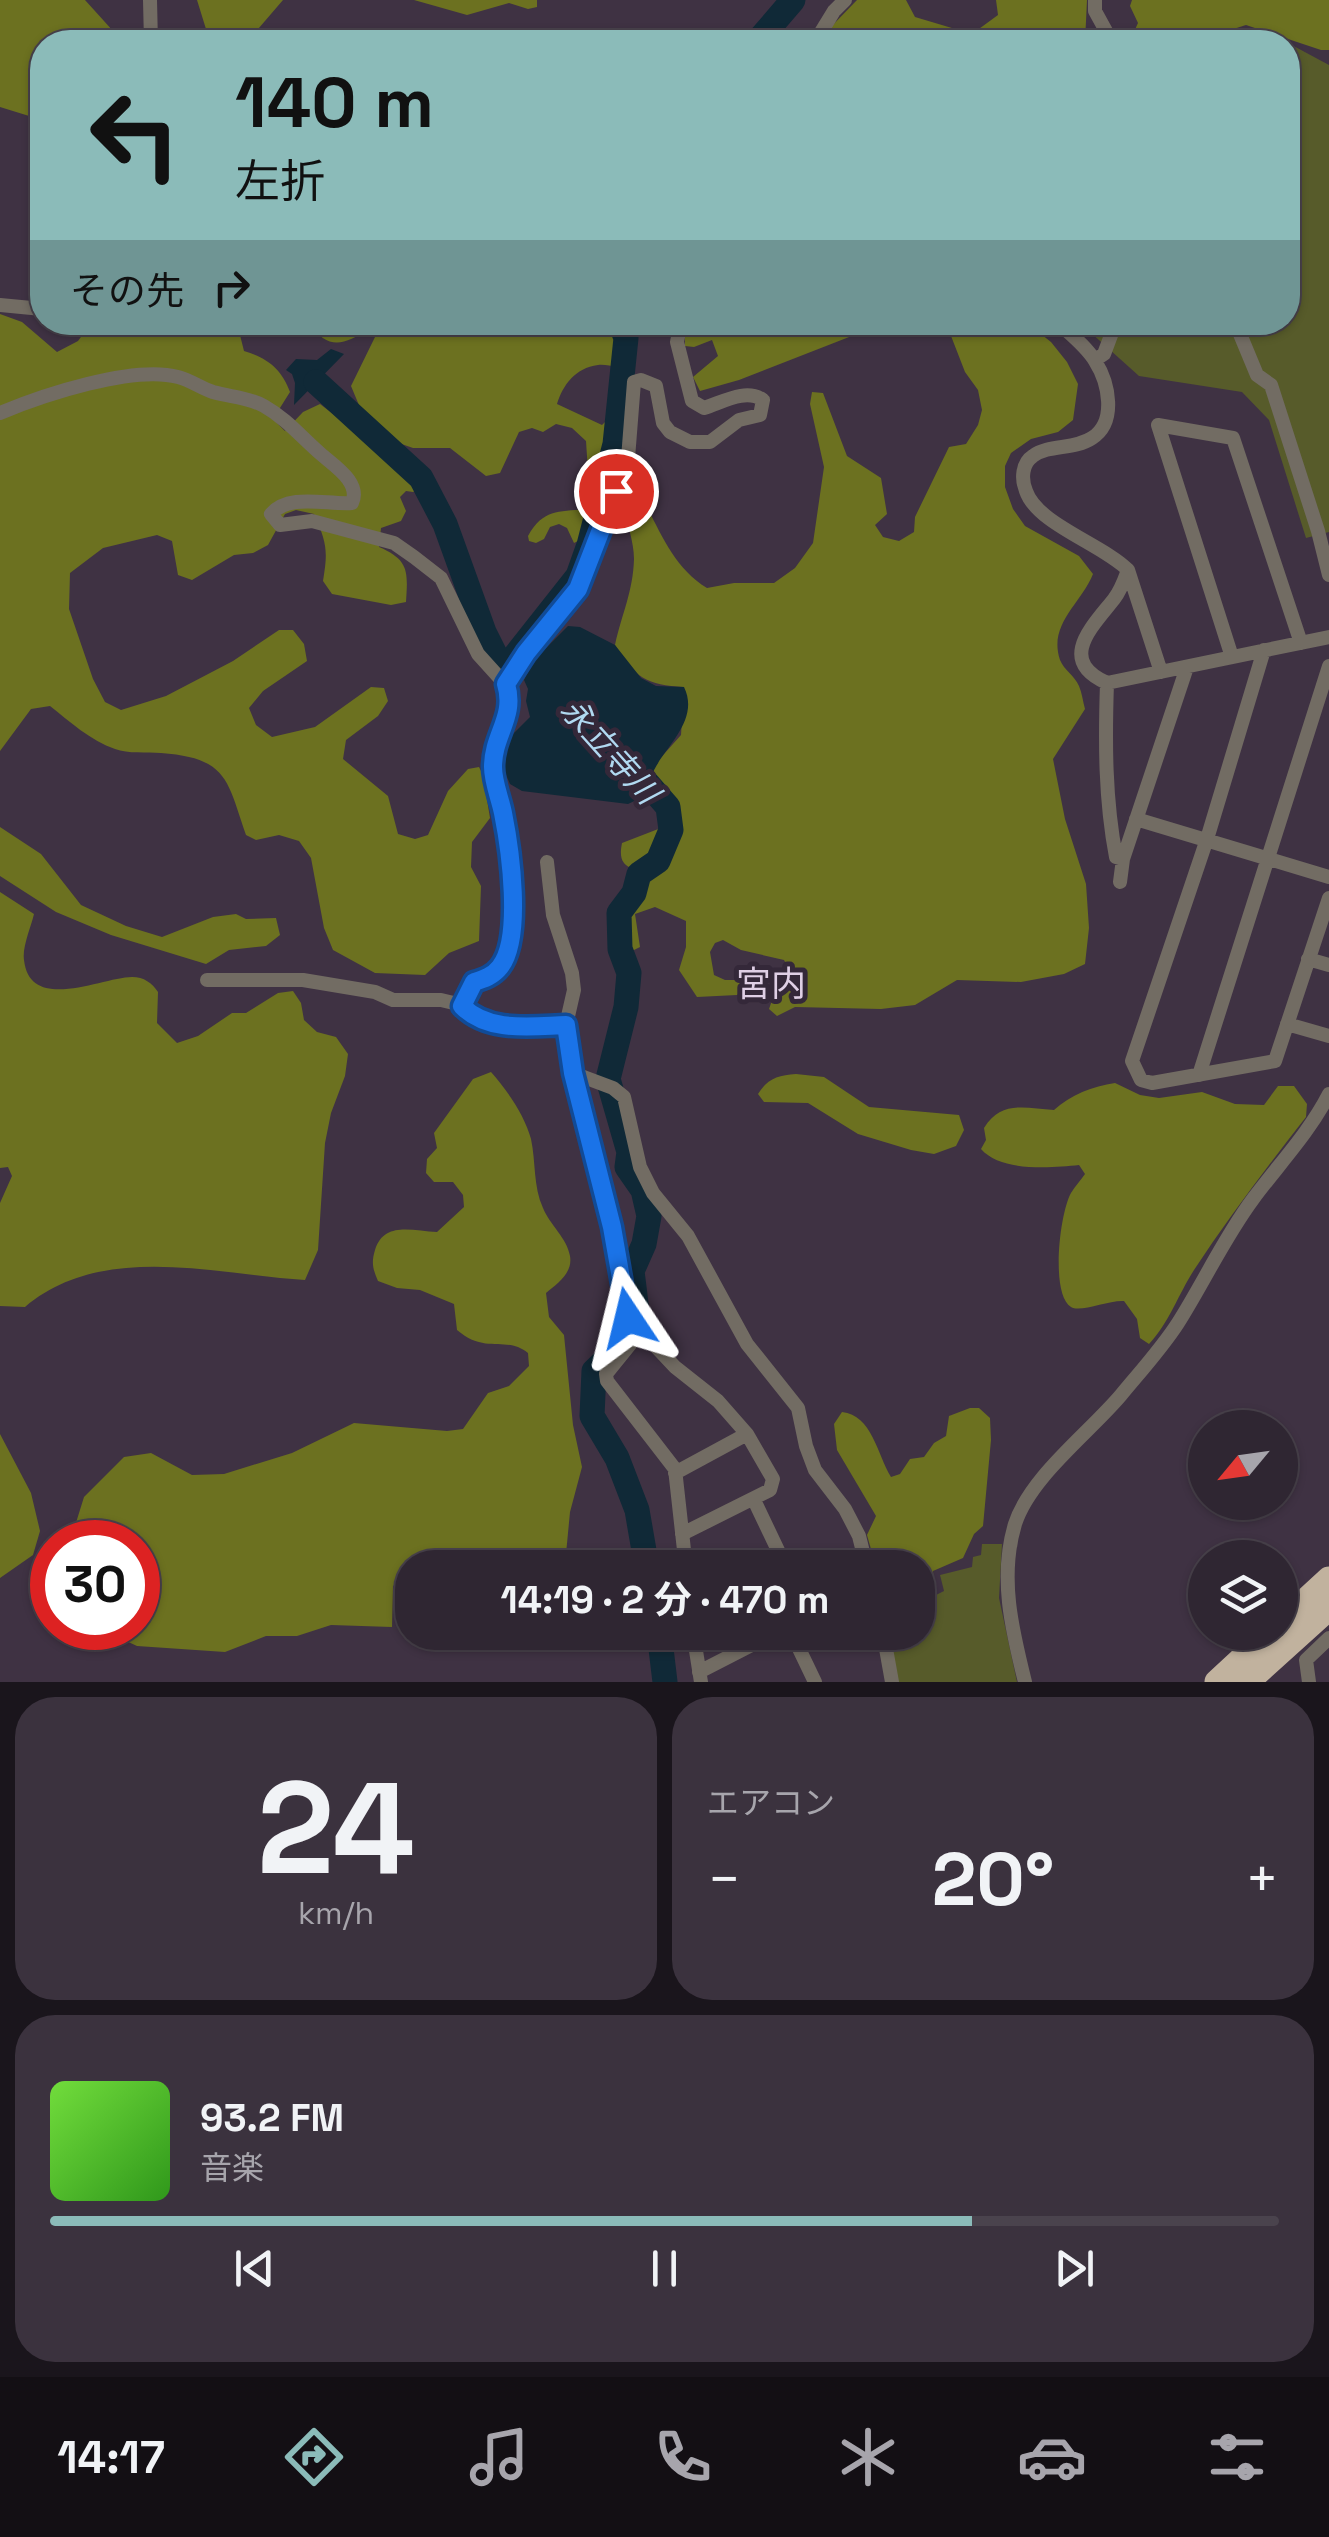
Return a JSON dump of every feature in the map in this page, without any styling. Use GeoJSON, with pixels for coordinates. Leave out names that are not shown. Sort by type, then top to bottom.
{"type":"FeatureCollection","features":[{"type":"Feature","properties":{"kind":"highway"},"geometry":{"type":"LineString","coordinates":[[1298,1608],[1329,1580]]}},
{"type":"Feature","properties":{"kind":"highway"},"geometry":{"type":"LineString","coordinates":[[1247,1682],[1329,1608]]}},
{"type":"Feature","properties":{"kind":"highway"},"geometry":{"type":"LineString","coordinates":[[1217,1682],[1252,1650]]}},
{"type":"Feature","properties":{"kind":"street"},"geometry":{"type":"LineString","coordinates":[[150,0],[151,30]]}},
{"type":"Feature","properties":{"kind":"street"},"geometry":{"type":"LineString","coordinates":[[823,30],[845,0]]}},
{"type":"Feature","properties":{"kind":"street"},"geometry":{"type":"LineString","coordinates":[[1095,0],[1094,10],[1105,30]]}},
{"type":"Feature","properties":{"kind":"street"},"geometry":{"type":"LineString","coordinates":[[0,305],[30,308]]}},
{"type":"Feature","properties":{"kind":"street"},"geometry":{"type":"LineString","coordinates":[[506,684],[578,589],[588,568],[606,510],[627,471],[634,382],[641,380],[656,386],[663,423],[670,432],[690,442],[710,442],[739,420],[760,415],[764,408],[764,400],[748,394],[704,408],[692,401],[678,335]]}},
{"type":"Feature","properties":{"kind":"street"},"geometry":{"type":"LineString","coordinates":[[1070,335],[1095,360],[1108,394],[1108,412],[1103,428],[1090,439],[1029,458],[1023,472],[1025,490],[1035,508],[1115,556],[1128,570],[1161,672]]}},
{"type":"Feature","properties":{"kind":"street"},"geometry":{"type":"LineString","coordinates":[[1095,360],[1104,354],[1111,335]]}},
{"type":"Feature","properties":{"kind":"street"},"geometry":{"type":"LineString","coordinates":[[1240,335],[1257,376],[1270,386],[1329,575]]}},
{"type":"Feature","properties":{"kind":"street"},"geometry":{"type":"LineString","coordinates":[[0,412],[45,394],[142,374],[180,377],[199,388],[262,405],[285,420],[345,474],[355,496],[352,503],[295,502],[275,508],[275,523],[312,521],[394,542],[441,578],[478,654],[506,684],[512,704],[495,748],[492,771],[512,860],[513,914],[501,966],[489,978],[474,982],[462,1006]]}},
{"type":"Feature","properties":{"kind":"street"},"geometry":{"type":"LineString","coordinates":[[1232,657],[1158,425],[1233,438],[1301,643]]}},
{"type":"Feature","properties":{"kind":"street"},"geometry":{"type":"LineString","coordinates":[[1128,570],[1122,587],[1080,644],[1089,670],[1106,683],[1329,637]]}},
{"type":"Feature","properties":{"kind":"street"},"geometry":{"type":"LineString","coordinates":[[1264,650],[1208,838],[1132,1061],[1140,1080],[1152,1084],[1275,1061],[1329,898]]}},
{"type":"Feature","properties":{"kind":"street"},"geometry":{"type":"LineString","coordinates":[[1120,882],[1122,859],[1187,666]]}},
{"type":"Feature","properties":{"kind":"street"},"geometry":{"type":"LineString","coordinates":[[1199,1075],[1329,666]]}},
{"type":"Feature","properties":{"kind":"street"},"geometry":{"type":"LineString","coordinates":[[1106,683],[1104,760],[1109,822],[1116,857],[1122,859]]}},
{"type":"Feature","properties":{"kind":"street"},"geometry":{"type":"LineString","coordinates":[[1136,819],[1329,878]]}},
{"type":"Feature","properties":{"kind":"street"},"geometry":{"type":"LineString","coordinates":[[547,862],[553,915],[572,972],[574,990],[566,1025],[573,1073],[635,1326],[675,1367],[718,1400],[747,1434],[772,1480],[770,1490],[754,1500],[744,1501],[682,1534]]}},
{"type":"Feature","properties":{"kind":"street"},"geometry":{"type":"LineString","coordinates":[[1308,959],[1329,965]]}},
{"type":"Feature","properties":{"kind":"street"},"geometry":{"type":"LineString","coordinates":[[207,980],[303,980],[375,992],[392,1000],[441,1000],[504,1026],[566,1025]]}},
{"type":"Feature","properties":{"kind":"street"},"geometry":{"type":"LineString","coordinates":[[1287,1024],[1329,1036]]}},
{"type":"Feature","properties":{"kind":"street"},"geometry":{"type":"LineString","coordinates":[[573,1073],[619,1091],[627,1105],[640,1167],[653,1193],[688,1236],[748,1344],[798,1408],[815,1470],[845,1510],[862,1550]]}},
{"type":"Feature","properties":{"kind":"street"},"geometry":{"type":"LineString","coordinates":[[1025,1682],[1007,1589],[1008,1554],[1016,1520],[1032,1491],[1119,1398],[1177,1325],[1253,1199],[1323,1116],[1329,1094]]}},
{"type":"Feature","properties":{"kind":"street"},"geometry":{"type":"LineString","coordinates":[[635,1326],[606,1380],[675,1473],[684,1550]]}},
{"type":"Feature","properties":{"kind":"street"},"geometry":{"type":"LineString","coordinates":[[675,1473],[747,1434]]}},
{"type":"Feature","properties":{"kind":"street"},"geometry":{"type":"LineString","coordinates":[[754,1500],[772,1550]]}},
{"type":"Feature","properties":{"kind":"street"},"geometry":{"type":"LineString","coordinates":[[1309,1682],[1306,1660],[1329,1638]]}},
{"type":"Feature","properties":{"kind":"street"},"geometry":{"type":"LineString","coordinates":[[696,1650],[700,1677],[746,1650]]}},
{"type":"Feature","properties":{"kind":"street"},"geometry":{"type":"LineString","coordinates":[[800,1650],[815,1682]]}},
{"type":"Feature","properties":{"kind":"street"},"geometry":{"type":"LineString","coordinates":[[886,1650],[892,1682]]}},
{"type":"Feature","properties":{"kind":"green space"},"geometry":{"type":"Polygon","coordinates":[[[0,0],[85,0],[112,30],[30,30],[30,116],[0,107],[0,0]]]}},
{"type":"Feature","properties":{"kind":"green space"},"geometry":{"type":"Polygon","coordinates":[[[197,0],[283,0],[257,30],[206,30],[197,0]]]}},
{"type":"Feature","properties":{"kind":"green space"},"geometry":{"type":"Polygon","coordinates":[[[414,0],[537,0],[537,7],[528,9],[509,3],[467,15],[414,0]]]}},
{"type":"Feature","properties":{"kind":"green space"},"geometry":{"type":"Polygon","coordinates":[[[857,0],[906,0],[915,17],[959,30],[828,30],[857,0]]]}},
{"type":"Feature","properties":{"kind":"green space"},"geometry":{"type":"Polygon","coordinates":[[[996,0],[1087,0],[1086,30],[977,30],[998,15],[996,0]]]}},
{"type":"Feature","properties":{"kind":"green space"},"geometry":{"type":"Polygon","coordinates":[[[1132,0],[1329,0],[1329,50],[1300,43],[1300,30],[1261,30],[1246,25],[1230,30],[1135,30],[1138,23],[1130,6],[1132,0]]]}},
{"type":"Feature","properties":{"kind":"green space"},"geometry":{"type":"Polygon","coordinates":[[[1300,49],[1329,65],[1329,532],[1306,538],[1269,420],[1242,392],[1139,376],[1093,335],[1300,335],[1300,49]]]}},
{"type":"Feature","properties":{"kind":"green space"},"geometry":{"type":"Polygon","coordinates":[[[0,314],[22,322],[30,329],[30,335],[37,335],[57,352],[82,335],[240,335],[244,351],[272,365],[290,392],[273,419],[285,431],[303,412],[320,404],[411,474],[418,489],[406,491],[400,497],[406,511],[401,521],[381,528],[379,547],[396,557],[404,568],[406,602],[391,605],[332,594],[323,581],[325,547],[314,514],[296,510],[285,514],[268,545],[253,553],[234,555],[192,580],[178,575],[172,541],[157,535],[103,548],[70,573],[69,609],[93,679],[105,702],[121,710],[166,696],[233,661],[279,630],[293,630],[304,644],[307,661],[263,691],[249,708],[256,725],[272,737],[315,727],[371,687],[384,688],[388,701],[378,716],[346,740],[343,759],[388,796],[398,834],[415,839],[428,835],[448,791],[468,769],[479,767],[490,818],[472,842],[471,867],[481,886],[479,941],[449,953],[425,975],[375,973],[333,950],[324,928],[311,858],[299,841],[279,835],[256,840],[246,835],[228,786],[212,767],[183,756],[115,749],[89,736],[50,706],[31,709],[0,751],[0,314]]]}},
{"type":"Feature","properties":{"kind":"green space"},"geometry":{"type":"Polygon","coordinates":[[[320,335],[359,335],[344,342],[320,335]]]}},
{"type":"Feature","properties":{"kind":"green space"},"geometry":{"type":"Polygon","coordinates":[[[621,335],[628,353],[623,366],[598,365],[583,370],[567,384],[557,404],[602,425],[611,416],[614,394],[620,392],[625,397],[625,424],[590,535],[574,543],[567,528],[559,524],[550,527],[544,539],[536,543],[529,541],[528,536],[546,516],[585,509],[590,502],[586,441],[572,428],[556,424],[543,432],[532,428],[519,432],[500,473],[486,476],[450,448],[413,448],[390,440],[361,410],[351,386],[375,337],[621,335]]]}},
{"type":"Feature","properties":{"kind":"green space"},"geometry":{"type":"Polygon","coordinates":[[[685,335],[854,335],[700,391],[693,377],[718,356],[712,340],[685,346],[685,335]]]}},
{"type":"Feature","properties":{"kind":"green space"},"geometry":{"type":"Polygon","coordinates":[[[951,335],[1042,335],[1067,362],[1078,384],[1073,420],[1058,432],[1031,439],[1011,453],[1005,466],[1005,487],[1025,526],[1079,556],[1093,574],[1058,636],[1060,660],[1077,682],[1085,709],[1053,759],[1065,819],[1086,884],[1089,928],[1085,964],[1064,974],[1021,982],[957,980],[915,1005],[881,1009],[795,1007],[777,1016],[769,1009],[777,986],[790,971],[784,960],[741,950],[723,940],[715,943],[710,952],[714,975],[740,980],[746,986],[737,995],[697,997],[679,970],[686,947],[686,921],[655,907],[635,914],[640,947],[632,951],[625,941],[622,914],[644,883],[624,863],[622,843],[666,826],[673,807],[651,778],[656,763],[681,735],[684,687],[643,678],[615,645],[633,571],[627,495],[635,492],[643,499],[677,560],[707,588],[774,583],[795,568],[813,543],[824,467],[810,404],[812,392],[823,393],[847,456],[881,478],[887,514],[875,525],[883,537],[899,541],[914,532],[915,517],[949,447],[966,444],[978,425],[982,410],[978,390],[965,372],[951,335]]]}},
{"type":"Feature","properties":{"kind":"green space"},"geometry":{"type":"Polygon","coordinates":[[[0,827],[41,854],[81,905],[126,926],[162,937],[213,917],[236,914],[246,919],[276,918],[280,935],[266,946],[229,950],[206,964],[111,935],[56,912],[0,876],[0,827]]]}},
{"type":"Feature","properties":{"kind":"green space"},"geometry":{"type":"Polygon","coordinates":[[[0,892],[34,914],[24,960],[29,976],[39,985],[69,989],[119,978],[144,979],[158,992],[157,1023],[177,1043],[198,1036],[232,1013],[246,1013],[278,993],[293,991],[301,1003],[304,1020],[317,1032],[336,1037],[348,1054],[325,1143],[318,1250],[305,1280],[196,1269],[123,1268],[55,1287],[25,1307],[0,1306],[0,1203],[12,1176],[8,1167],[0,1168],[0,892]]]}},
{"type":"Feature","properties":{"kind":"green space"},"geometry":{"type":"Polygon","coordinates":[[[491,1072],[524,1121],[531,1139],[540,1200],[570,1256],[567,1273],[546,1293],[549,1317],[564,1335],[573,1425],[582,1467],[570,1512],[566,1550],[395,1550],[392,1627],[331,1625],[297,1636],[266,1636],[225,1652],[160,1648],[160,1520],[77,1520],[84,1497],[124,1457],[151,1453],[192,1475],[224,1474],[292,1453],[354,1423],[463,1429],[488,1393],[509,1386],[529,1366],[528,1353],[520,1348],[477,1342],[457,1330],[454,1304],[420,1290],[378,1281],[373,1266],[375,1250],[385,1235],[400,1230],[437,1232],[464,1207],[463,1195],[453,1182],[434,1182],[426,1173],[427,1159],[437,1148],[434,1133],[473,1079],[491,1072]]]}},
{"type":"Feature","properties":{"kind":"green space"},"geometry":{"type":"Polygon","coordinates":[[[796,1074],[824,1077],[869,1107],[959,1115],[964,1130],[956,1146],[934,1154],[911,1150],[858,1134],[808,1103],[764,1102],[758,1094],[774,1079],[796,1074]]]}},
{"type":"Feature","properties":{"kind":"green space"},"geometry":{"type":"Polygon","coordinates":[[[1115,1083],[1140,1095],[1159,1098],[1202,1092],[1235,1104],[1264,1105],[1278,1086],[1294,1086],[1307,1104],[1306,1117],[1207,1250],[1149,1344],[1140,1338],[1137,1319],[1124,1301],[1075,1308],[1065,1299],[1059,1270],[1061,1234],[1067,1203],[1085,1174],[1079,1165],[1013,1165],[981,1149],[986,1140],[984,1128],[1006,1109],[1054,1110],[1082,1092],[1115,1083]]]}},
{"type":"Feature","properties":{"kind":"green space"},"geometry":{"type":"Polygon","coordinates":[[[979,1408],[990,1418],[983,1526],[974,1534],[963,1558],[935,1570],[935,1550],[871,1550],[867,1535],[876,1516],[837,1450],[834,1424],[842,1412],[860,1420],[873,1437],[891,1477],[900,1474],[910,1459],[924,1457],[934,1443],[946,1436],[949,1416],[979,1408]]]}},
{"type":"Feature","properties":{"kind":"green space"},"geometry":{"type":"Polygon","coordinates":[[[0,1434],[31,1493],[37,1520],[30,1520],[30,1557],[0,1578],[0,1434]]]}},
{"type":"Feature","properties":{"kind":"green space"},"geometry":{"type":"Polygon","coordinates":[[[982,1544],[1002,1544],[999,1598],[1017,1682],[896,1682],[891,1650],[935,1650],[935,1596],[944,1591],[940,1575],[972,1567],[973,1557],[981,1555],[982,1544]]]}},
{"type":"Feature","properties":{"kind":"water"},"geometry":{"type":"Polygon","coordinates":[[[331,349],[344,354],[294,405],[295,383],[286,370],[296,359],[317,360],[331,349]]]}},
{"type":"Feature","properties":{"kind":"water"},"geometry":{"type":"Polygon","coordinates":[[[568,626],[580,627],[615,645],[641,678],[656,686],[684,687],[688,700],[684,723],[651,777],[658,790],[628,804],[522,791],[510,784],[504,770],[510,737],[530,717],[524,680],[534,660],[568,626]]]}},
{"type":"Feature","properties":{"kind":"waterway","name":"永立寺川"},"geometry":{"type":"LineString","coordinates":[[767,30],[793,0]]}},
{"type":"Feature","properties":{"kind":"waterway","name":"永立寺川"},"geometry":{"type":"LineString","coordinates":[[507,666],[578,576],[615,444],[625,335]]}},
{"type":"Feature","properties":{"kind":"waterway"},"geometry":{"type":"LineString","coordinates":[[316,382],[421,478],[445,524],[484,632],[506,666]]}},
{"type":"Feature","properties":{"kind":"waterway","name":"永立寺川"},"geometry":{"type":"LineString","coordinates":[[634,768],[668,807],[671,830],[658,861],[639,874],[634,893],[619,913],[620,949],[629,973],[626,1007],[608,1079],[629,1152],[627,1167],[643,1190],[649,1216],[644,1244],[632,1271],[637,1312],[620,1346],[594,1371],[592,1416],[617,1458],[637,1510],[644,1550]]}},
{"type":"Feature","properties":{"kind":"waterway","name":"永立寺川"},"geometry":{"type":"LineString","coordinates":[[661,1650],[665,1682]]}},
{"type":"Feature","properties":{"kind":"district","name":"宮内"},"geometry":{"type":"Point","coordinates":[771,984]}},
{"type":"Feature","properties":{"kind":"route"},"geometry":{"type":"LineString","coordinates":[[616,491],[578,589],[506,684],[512,704],[495,748],[492,771],[512,860],[513,914],[501,966],[489,978],[474,982],[462,1006],[471,1015],[504,1026],[566,1025],[573,1073],[612,1227],[628,1318]]}}]}
